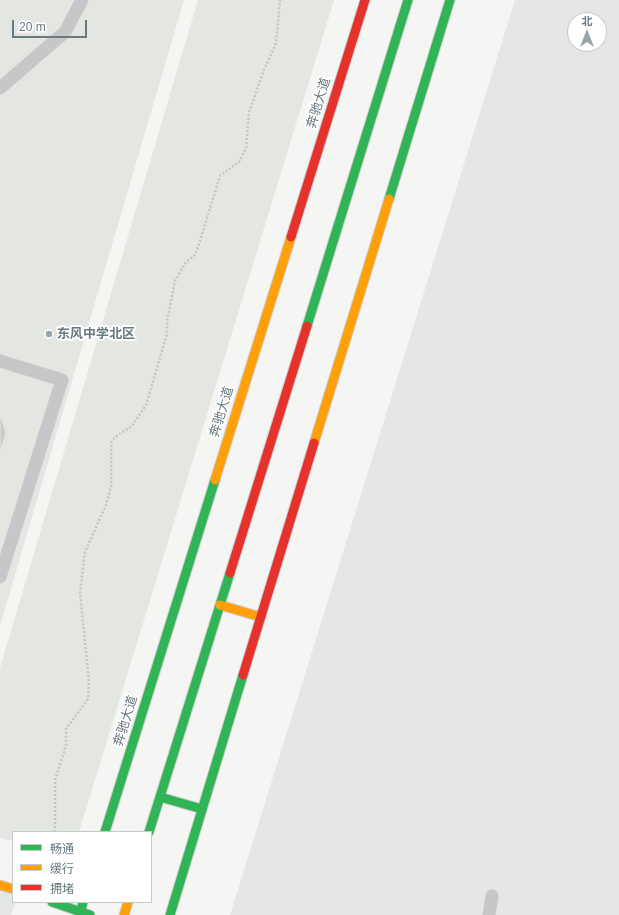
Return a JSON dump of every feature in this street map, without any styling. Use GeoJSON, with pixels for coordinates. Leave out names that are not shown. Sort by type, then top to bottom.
{"type":"FeatureCollection","features":[{"type":"Feature","properties":{"kind":"main road","name":"奔驰大道"},"geometry":{"type":"LineString","coordinates":[[105,831],[364,0]]}},
{"type":"Feature","properties":{"kind":"main road"},"geometry":{"type":"LineString","coordinates":[[149,831],[408,0]]}},
{"type":"Feature","properties":{"kind":"main road"},"geometry":{"type":"LineString","coordinates":[[170,915],[450,0]]}},
{"type":"Feature","properties":{"kind":"main road"},"geometry":{"type":"LineString","coordinates":[[220,605],[261,617]]}},
{"type":"Feature","properties":{"kind":"main road"},"geometry":{"type":"LineString","coordinates":[[160,797],[202,809]]}},
{"type":"Feature","properties":{"kind":"main road"},"geometry":{"type":"LineString","coordinates":[[0,885],[12,889]]}},
{"type":"Feature","properties":{"kind":"main road"},"geometry":{"type":"LineString","coordinates":[[55,903],[80,913],[90,915]]}},
{"type":"Feature","properties":{"kind":"main road"},"geometry":{"type":"LineString","coordinates":[[80,913],[83,903]]}},
{"type":"Feature","properties":{"kind":"main road"},"geometry":{"type":"LineString","coordinates":[[124,915],[128,903]]}},
{"type":"Feature","properties":{"kind":"lane"},"geometry":{"type":"LineString","coordinates":[[0,88],[65,32],[82,0]]}},
{"type":"Feature","properties":{"kind":"lane"},"geometry":{"type":"LineString","coordinates":[[0,360],[62,380],[0,577]]}},
{"type":"Feature","properties":{"kind":"lane"},"geometry":{"type":"LineString","coordinates":[[489,915],[492,896]]}},
{"type":"Feature","properties":{"kind":"path"},"geometry":{"type":"LineString","coordinates":[[55,831],[55,780],[66,746],[66,729],[88,699],[89,681],[80,593],[85,552],[106,505],[111,486],[111,443],[115,437],[132,426],[146,405],[167,334],[167,321],[175,281],[186,262],[196,254],[220,176],[239,162],[246,148],[249,112],[264,70],[276,43],[280,0]]}},
{"type":"Feature","properties":{"kind":"shaded area","name":"东风中学北区"},"geometry":{"type":"Polygon","coordinates":[[[0,0],[184,0],[0,626],[0,0]]]}},
{"type":"Feature","properties":{"kind":"shaded area"},"geometry":{"type":"Polygon","coordinates":[[[198,0],[334,0],[79,831],[12,831],[12,841],[0,838],[0,668],[198,0]]]}},
{"type":"Feature","properties":{"kind":"shaded area"},"geometry":{"type":"Polygon","coordinates":[[[515,0],[619,0],[619,915],[230,915],[515,0]]]}},
{"type":"Feature","properties":{"kind":"shaded area"},"geometry":{"type":"Polygon","coordinates":[[[0,885],[12,889],[12,903],[16,903],[11,915],[0,915],[0,885]]]}},
{"type":"Feature","properties":{"kind":"building"},"geometry":{"type":"Polygon","coordinates":[[[0,417],[6,433],[0,452],[0,417]]]}},
{"type":"Feature","properties":{"kind":"traffic: fast"},"geometry":{"type":"LineString","coordinates":[[307,326],[408,0]]}},
{"type":"Feature","properties":{"kind":"traffic: fast"},"geometry":{"type":"LineString","coordinates":[[389,199],[450,0]]}},
{"type":"Feature","properties":{"kind":"traffic: fast"},"geometry":{"type":"LineString","coordinates":[[105,831],[215,480]]}},
{"type":"Feature","properties":{"kind":"traffic: fast"},"geometry":{"type":"LineString","coordinates":[[149,831],[230,573]]}},
{"type":"Feature","properties":{"kind":"traffic: fast"},"geometry":{"type":"LineString","coordinates":[[170,915],[243,675]]}},
{"type":"Feature","properties":{"kind":"traffic: fast"},"geometry":{"type":"LineString","coordinates":[[160,797],[202,809]]}},
{"type":"Feature","properties":{"kind":"traffic: fast"},"geometry":{"type":"LineString","coordinates":[[55,903],[90,915]]}},
{"type":"Feature","properties":{"kind":"traffic: fast"},"geometry":{"type":"LineString","coordinates":[[80,915],[83,903]]}},
{"type":"Feature","properties":{"kind":"traffic: slow"},"geometry":{"type":"LineString","coordinates":[[314,443],[389,199]]}},
{"type":"Feature","properties":{"kind":"traffic: slow"},"geometry":{"type":"LineString","coordinates":[[215,480],[291,237]]}},
{"type":"Feature","properties":{"kind":"traffic: slow"},"geometry":{"type":"LineString","coordinates":[[220,605],[261,617]]}},
{"type":"Feature","properties":{"kind":"traffic: slow"},"geometry":{"type":"LineString","coordinates":[[0,885],[12,889]]}},
{"type":"Feature","properties":{"kind":"traffic: slow"},"geometry":{"type":"LineString","coordinates":[[124,915],[128,903]]}},
{"type":"Feature","properties":{"kind":"traffic: jam"},"geometry":{"type":"LineString","coordinates":[[291,237],[365,0]]}},
{"type":"Feature","properties":{"kind":"traffic: jam"},"geometry":{"type":"LineString","coordinates":[[230,573],[307,326]]}},
{"type":"Feature","properties":{"kind":"traffic: jam"},"geometry":{"type":"LineString","coordinates":[[243,675],[314,443]]}},
{"type":"Feature","properties":{"kind":"place","name":"东风中学北区"},"geometry":{"type":"Point","coordinates":[49,334]}}]}
